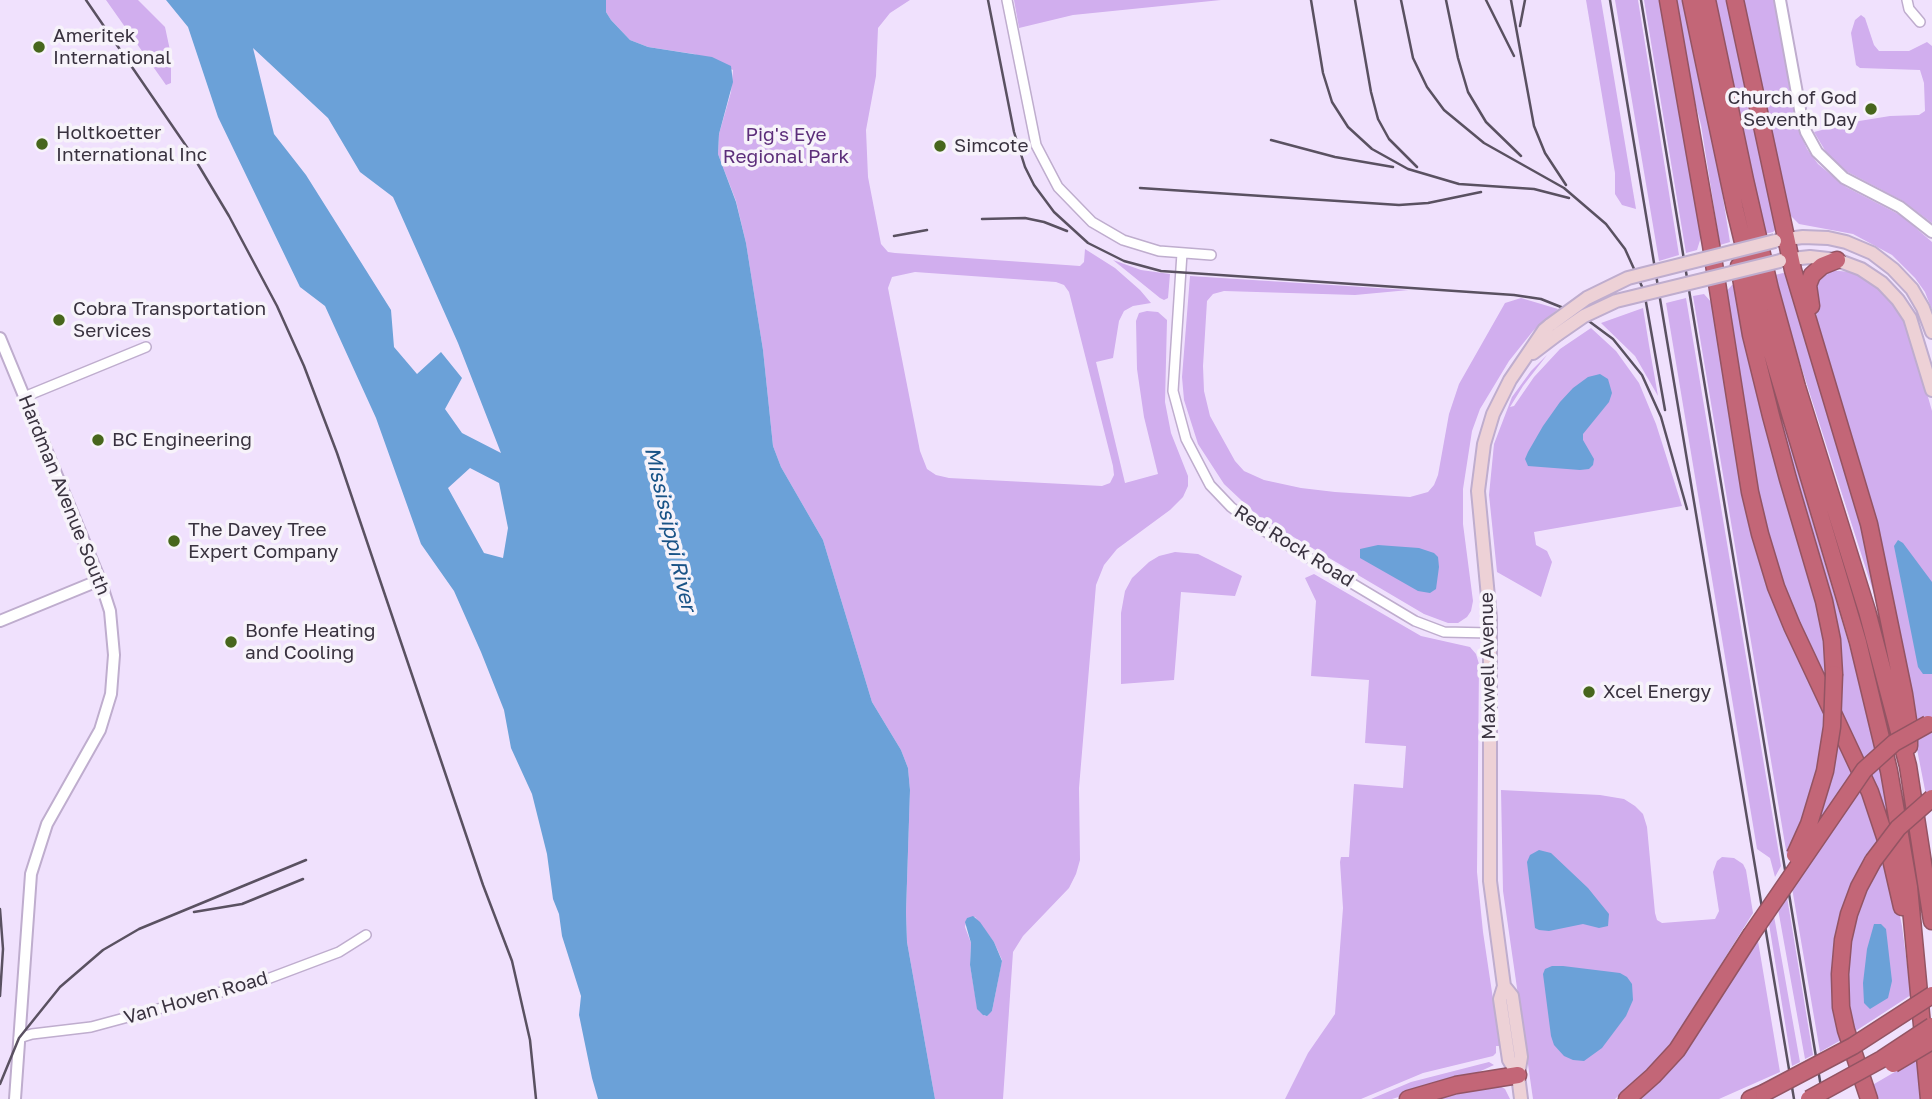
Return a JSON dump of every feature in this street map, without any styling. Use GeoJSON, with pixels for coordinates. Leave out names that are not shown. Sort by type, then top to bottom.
{"type":"FeatureCollection","features":[{"type":"Feature","properties":{"kind":"highway"},"geometry":{"type":"LineString","coordinates":[[1668,0],[1713,256],[1750,492],[1763,545],[1789,618],[1854,756],[1878,814],[1926,991]]}},
{"type":"Feature","properties":{"kind":"highway"},"geometry":{"type":"LineString","coordinates":[[1691,0],[1763,325],[1855,630],[1881,732],[1926,991],[1929,1099]]}},
{"type":"Feature","properties":{"kind":"highway"},"geometry":{"type":"LineString","coordinates":[[1707,0],[1774,302],[1797,387],[1870,622],[1908,766],[1932,921]]}},
{"type":"Feature","properties":{"kind":"highway"},"geometry":{"type":"LineString","coordinates":[[1735,0],[1785,260],[1823,370],[1864,507],[1880,572],[1909,727],[1908,766]]}},
{"type":"Feature","properties":{"kind":"highway"},"geometry":{"type":"LineString","coordinates":[[1719,136],[1751,335],[1788,480],[1826,609],[1834,674],[1831,740],[1818,798],[1796,854],[1751,935]]}},
{"type":"Feature","properties":{"kind":"highway"},"geometry":{"type":"LineString","coordinates":[[1823,370],[1809,283],[1816,270],[1837,260]]}},
{"type":"Feature","properties":{"kind":"highway"},"geometry":{"type":"LineString","coordinates":[[1627,1099],[1677,1050],[1751,935],[1864,770],[1894,743],[1930,723]]}},
{"type":"Feature","properties":{"kind":"highway"},"geometry":{"type":"LineString","coordinates":[[1869,1099],[1846,1030],[1839,981],[1847,921],[1856,894],[1873,861],[1898,828],[1932,798]]}},
{"type":"Feature","properties":{"kind":"highway"},"geometry":{"type":"LineString","coordinates":[[1921,845],[1932,894]]}},
{"type":"Feature","properties":{"kind":"highway"},"geometry":{"type":"LineString","coordinates":[[1757,1096],[1853,1046],[1926,991]]}},
{"type":"Feature","properties":{"kind":"highway"},"geometry":{"type":"LineString","coordinates":[[1809,1099],[1882,1059],[1932,1026]]}},
{"type":"Feature","properties":{"kind":"highway"},"geometry":{"type":"LineString","coordinates":[[1822,1099],[1847,1090],[1932,1041]]}},
{"type":"Feature","properties":{"kind":"highway"},"geometry":{"type":"LineString","coordinates":[[1408,1099],[1456,1085],[1518,1075]]}},
{"type":"Feature","properties":{"kind":"main road","name":"Maxwell Avenue"},"geometry":{"type":"LineString","coordinates":[[1554,330],[1587,298],[1618,282],[1713,256],[1811,236],[1855,245],[1900,275],[1923,308],[1932,332]]}},
{"type":"Feature","properties":{"kind":"main road","name":"Maxwell Avenue"},"geometry":{"type":"LineString","coordinates":[[1521,1099],[1518,1075],[1509,1060],[1500,999],[1504,986],[1489,869],[1490,633],[1478,500],[1480,466],[1493,414],[1510,380],[1544,330],[1554,330],[1616,301],[1716,283],[1785,260],[1816,257],[1837,260]]}},
{"type":"Feature","properties":{"kind":"main road"},"geometry":{"type":"LineString","coordinates":[[1837,260],[1853,265],[1875,278],[1902,305],[1914,328],[1932,390]]}},
{"type":"Feature","properties":{"kind":"street"},"geometry":{"type":"LineString","coordinates":[[1007,0],[1035,140],[1058,187],[1087,218],[1114,236],[1144,248],[1211,255]]}},
{"type":"Feature","properties":{"kind":"street"},"geometry":{"type":"LineString","coordinates":[[1780,0],[1801,115],[1817,152],[1844,178],[1900,206],[1932,232]]}},
{"type":"Feature","properties":{"kind":"street"},"geometry":{"type":"LineString","coordinates":[[1907,0],[1910,10],[1920,22]]}},
{"type":"Feature","properties":{"kind":"street","name":"Red Rock Road"},"geometry":{"type":"LineString","coordinates":[[1182,253],[1174,391],[1185,439],[1210,485],[1231,507],[1256,526],[1423,625],[1447,632],[1490,633]]}},
{"type":"Feature","properties":{"kind":"street","name":"Hardman Avenue South"},"geometry":{"type":"LineString","coordinates":[[0,338],[100,580],[110,611],[114,655],[111,694],[100,730],[47,824],[35,858],[29,893],[15,1099]]}},
{"type":"Feature","properties":{"kind":"street"},"geometry":{"type":"LineString","coordinates":[[24,397],[146,347]]}},
{"type":"Feature","properties":{"kind":"street"},"geometry":{"type":"LineString","coordinates":[[0,621],[100,580]]}},
{"type":"Feature","properties":{"kind":"street","name":"Van Hoven Road"},"geometry":{"type":"LineString","coordinates":[[19,1038],[91,1027],[262,981],[339,952],[366,935]]}},
{"type":"Feature","properties":{"kind":"green space"},"geometry":{"type":"Polygon","coordinates":[[[106,0],[138,0],[165,27],[171,55],[171,83],[166,85],[106,0]]]}},
{"type":"Feature","properties":{"kind":"green space","name":"Pig's Eye Regional Park"},"geometry":{"type":"Polygon","coordinates":[[[606,0],[910,0],[890,13],[878,28],[876,76],[866,130],[868,177],[881,244],[888,252],[895,253],[1080,266],[1084,262],[1085,249],[1115,268],[1140,290],[1151,303],[1133,306],[1124,311],[1119,321],[1113,358],[1096,362],[1125,483],[1158,474],[1144,417],[1137,369],[1136,321],[1139,313],[1147,311],[1158,312],[1167,320],[1165,402],[1171,433],[1188,476],[1188,486],[1183,497],[1170,510],[1117,549],[1104,565],[1096,585],[1079,788],[1080,860],[1069,888],[1023,936],[1013,952],[1003,1099],[935,1099],[907,942],[910,790],[908,768],[901,750],[872,702],[823,540],[781,467],[773,446],[763,350],[746,243],[736,201],[718,154],[719,134],[731,92],[733,70],[694,54],[648,47],[630,40],[606,12],[606,0]],[[915,272],[892,277],[888,288],[920,451],[927,469],[936,475],[949,478],[1102,486],[1110,483],[1114,475],[1113,466],[1069,292],[1064,285],[1056,282],[915,272]],[[975,917],[967,918],[965,927],[971,943],[970,965],[977,1006],[985,1016],[992,1011],[1002,960],[994,942],[975,917]]]}},
{"type":"Feature","properties":{"kind":"green space"},"geometry":{"type":"Polygon","coordinates":[[[1014,0],[1221,0],[1073,15],[1019,28],[1014,0]]]}},
{"type":"Feature","properties":{"kind":"green space"},"geometry":{"type":"Polygon","coordinates":[[[1586,0],[1601,0],[1636,209],[1622,205],[1615,194],[1615,173],[1586,0]]]}},
{"type":"Feature","properties":{"kind":"green space"},"geometry":{"type":"Polygon","coordinates":[[[1615,0],[1638,0],[1679,255],[1659,261],[1615,0]]]}},
{"type":"Feature","properties":{"kind":"green space"},"geometry":{"type":"Polygon","coordinates":[[[1644,0],[1660,0],[1701,237],[1697,250],[1686,253],[1644,0]]]}},
{"type":"Feature","properties":{"kind":"green space"},"geometry":{"type":"Polygon","coordinates":[[[1673,0],[1683,0],[1721,185],[1730,242],[1720,245],[1701,125],[1681,48],[1673,0]]]}},
{"type":"Feature","properties":{"kind":"green space"},"geometry":{"type":"Polygon","coordinates":[[[1715,0],[1730,0],[1779,226],[1773,232],[1765,234],[1715,0]]]}},
{"type":"Feature","properties":{"kind":"green space"},"geometry":{"type":"Polygon","coordinates":[[[1739,0],[1774,0],[1796,123],[1807,149],[1818,164],[1846,187],[1902,216],[1932,242],[1932,310],[1925,292],[1915,278],[1892,255],[1853,234],[1799,224],[1785,210],[1739,0]]]}},
{"type":"Feature","properties":{"kind":"green space"},"geometry":{"type":"Polygon","coordinates":[[[1861,15],[1865,18],[1874,45],[1879,51],[1909,51],[1927,42],[1932,46],[1932,223],[1903,201],[1842,169],[1826,152],[1814,132],[1890,116],[1919,115],[1925,111],[1924,83],[1920,70],[1860,68],[1856,65],[1851,33],[1855,20],[1861,15]]]}},
{"type":"Feature","properties":{"kind":"green space"},"geometry":{"type":"Polygon","coordinates":[[[1113,260],[1141,270],[1170,274],[1168,298],[1160,298],[1113,260]]]}},
{"type":"Feature","properties":{"kind":"green space"},"geometry":{"type":"Polygon","coordinates":[[[1829,270],[1850,272],[1868,279],[1885,293],[1900,311],[1909,330],[1932,411],[1932,717],[1913,725],[1820,339],[1812,286],[1829,270]]]}},
{"type":"Feature","properties":{"kind":"green space"},"geometry":{"type":"Polygon","coordinates":[[[1788,274],[1860,512],[1883,622],[1792,338],[1775,275],[1788,274]]]}},
{"type":"Feature","properties":{"kind":"green space"},"geometry":{"type":"Polygon","coordinates":[[[1190,276],[1409,290],[1355,295],[1224,291],[1213,294],[1207,301],[1204,391],[1210,416],[1235,461],[1244,471],[1264,480],[1335,492],[1410,497],[1428,492],[1438,475],[1449,414],[1459,384],[1505,303],[1521,298],[1558,309],[1533,331],[1509,361],[1480,409],[1472,431],[1463,489],[1463,524],[1473,601],[1467,617],[1458,623],[1448,623],[1424,614],[1258,516],[1224,484],[1198,444],[1184,400],[1182,377],[1190,276]]]}},
{"type":"Feature","properties":{"kind":"green space"},"geometry":{"type":"Polygon","coordinates":[[[1738,284],[1825,628],[1828,693],[1798,631],[1764,535],[1723,295],[1732,285],[1738,284]]]}},
{"type":"Feature","properties":{"kind":"green space"},"geometry":{"type":"Polygon","coordinates":[[[1704,294],[1712,303],[1737,457],[1828,707],[1817,779],[1787,856],[1693,296],[1704,294]]]}},
{"type":"Feature","properties":{"kind":"green space"},"geometry":{"type":"Polygon","coordinates":[[[1686,298],[1781,866],[1775,877],[1770,858],[1757,849],[1666,303],[1686,298]]]}},
{"type":"Feature","properties":{"kind":"green space"},"geometry":{"type":"Polygon","coordinates":[[[1643,308],[1658,396],[1635,356],[1601,323],[1643,308]]]}},
{"type":"Feature","properties":{"kind":"green space"},"geometry":{"type":"Polygon","coordinates":[[[1591,328],[1616,351],[1639,383],[1656,424],[1682,506],[1534,532],[1536,545],[1547,551],[1552,562],[1541,597],[1497,572],[1489,495],[1494,444],[1512,397],[1531,371],[1547,355],[1510,407],[1514,406],[1534,377],[1560,349],[1591,328]]]}},
{"type":"Feature","properties":{"kind":"green space"},"geometry":{"type":"Polygon","coordinates":[[[1758,337],[1862,689],[1876,750],[1862,764],[1839,716],[1840,685],[1758,337]]]}},
{"type":"Feature","properties":{"kind":"green space"},"geometry":{"type":"Polygon","coordinates":[[[1175,552],[1198,554],[1242,576],[1235,596],[1181,592],[1174,680],[1121,684],[1121,613],[1125,591],[1132,578],[1149,562],[1175,552]]]}},
{"type":"Feature","properties":{"kind":"green space"},"geometry":{"type":"Polygon","coordinates":[[[1314,574],[1421,636],[1470,647],[1479,664],[1477,872],[1500,1046],[1496,1046],[1493,1056],[1423,1073],[1361,1099],[1285,1099],[1308,1053],[1335,1014],[1343,908],[1340,862],[1341,857],[1349,857],[1354,784],[1403,788],[1406,746],[1365,743],[1369,680],[1311,676],[1316,601],[1305,578],[1314,574]]]}},
{"type":"Feature","properties":{"kind":"green space"},"geometry":{"type":"Polygon","coordinates":[[[1838,729],[1857,770],[1814,833],[1838,729]]]}},
{"type":"Feature","properties":{"kind":"green space"},"geometry":{"type":"Polygon","coordinates":[[[1932,731],[1932,791],[1926,795],[1915,739],[1932,731]]]}},
{"type":"Feature","properties":{"kind":"green space"},"geometry":{"type":"Polygon","coordinates":[[[1880,765],[1892,827],[1887,832],[1867,778],[1880,765]]]}},
{"type":"Feature","properties":{"kind":"green space"},"geometry":{"type":"Polygon","coordinates":[[[1862,783],[1882,838],[1835,943],[1832,982],[1841,1040],[1820,1052],[1792,888],[1862,783]]]}},
{"type":"Feature","properties":{"kind":"green space"},"geometry":{"type":"Polygon","coordinates":[[[1501,790],[1600,795],[1624,799],[1635,806],[1643,814],[1647,827],[1655,913],[1657,920],[1662,923],[1715,919],[1719,911],[1713,872],[1717,861],[1722,857],[1734,858],[1743,864],[1746,870],[1753,913],[1671,1044],[1653,1066],[1615,1099],[1533,1099],[1503,891],[1501,790]]]}},
{"type":"Feature","properties":{"kind":"green space"},"geometry":{"type":"Polygon","coordinates":[[[1887,854],[1902,926],[1911,995],[1851,1034],[1846,1004],[1849,932],[1866,890],[1887,854]]]}},
{"type":"Feature","properties":{"kind":"green space"},"geometry":{"type":"Polygon","coordinates":[[[1787,897],[1813,1055],[1805,1059],[1778,909],[1787,897]]]}},
{"type":"Feature","properties":{"kind":"green space"},"geometry":{"type":"Polygon","coordinates":[[[1774,916],[1800,1062],[1792,1066],[1769,924],[1774,916]]]}},
{"type":"Feature","properties":{"kind":"green space"},"geometry":{"type":"Polygon","coordinates":[[[1758,941],[1780,1072],[1719,1099],[1638,1099],[1668,1072],[1688,1048],[1758,941]]]}},
{"type":"Feature","properties":{"kind":"green space"},"geometry":{"type":"Polygon","coordinates":[[[1917,1059],[1920,1099],[1874,1099],[1869,1087],[1917,1059]]]}},
{"type":"Feature","properties":{"kind":"green space"},"geometry":{"type":"Polygon","coordinates":[[[1489,1062],[1494,1065],[1472,1075],[1392,1099],[1371,1099],[1411,1082],[1489,1062]]]}},
{"type":"Feature","properties":{"kind":"green space"},"geometry":{"type":"Polygon","coordinates":[[[1498,1085],[1505,1089],[1510,1099],[1426,1099],[1498,1085]]]}},
{"type":"Feature","properties":{"kind":"water","name":"Mississippi River"},"geometry":{"type":"Polygon","coordinates":[[[166,0],[606,0],[606,12],[630,40],[648,47],[712,57],[731,66],[733,82],[719,134],[718,154],[736,202],[746,243],[763,350],[773,446],[781,467],[823,540],[872,702],[901,750],[908,768],[910,790],[907,942],[935,1099],[598,1099],[579,1015],[581,996],[553,899],[547,854],[532,794],[511,748],[504,710],[454,591],[421,544],[376,418],[325,306],[300,287],[218,117],[188,27],[166,0]],[[253,48],[274,134],[306,175],[391,310],[394,347],[417,374],[441,352],[462,378],[445,409],[462,433],[501,453],[458,343],[393,197],[360,172],[328,118],[253,48]],[[470,468],[448,488],[484,553],[503,558],[508,528],[499,483],[470,468]]]}},
{"type":"Feature","properties":{"kind":"water"},"geometry":{"type":"Polygon","coordinates":[[[1600,374],[1608,379],[1612,393],[1609,402],[1583,434],[1583,440],[1594,459],[1593,465],[1589,469],[1580,470],[1528,466],[1525,459],[1528,452],[1560,402],[1588,377],[1600,374]]]}},
{"type":"Feature","properties":{"kind":"water"},"geometry":{"type":"Polygon","coordinates":[[[1898,540],[1932,582],[1932,674],[1923,674],[1918,667],[1894,546],[1898,540]]]}},
{"type":"Feature","properties":{"kind":"water"},"geometry":{"type":"Polygon","coordinates":[[[1378,545],[1419,548],[1434,553],[1438,557],[1439,567],[1436,589],[1430,593],[1418,591],[1360,558],[1360,549],[1378,545]]]}},
{"type":"Feature","properties":{"kind":"water"},"geometry":{"type":"Polygon","coordinates":[[[1539,850],[1551,853],[1588,888],[1609,914],[1608,926],[1599,928],[1583,924],[1549,931],[1535,928],[1527,862],[1530,855],[1539,850]]]}},
{"type":"Feature","properties":{"kind":"water"},"geometry":{"type":"Polygon","coordinates":[[[973,916],[994,942],[1002,961],[992,1011],[987,1016],[977,1009],[970,965],[971,943],[965,922],[973,916]]]}},
{"type":"Feature","properties":{"kind":"water"},"geometry":{"type":"Polygon","coordinates":[[[1874,924],[1881,924],[1886,929],[1892,981],[1888,998],[1870,1009],[1864,1003],[1863,983],[1867,949],[1874,924]]]}},
{"type":"Feature","properties":{"kind":"water"},"geometry":{"type":"Polygon","coordinates":[[[1552,966],[1620,973],[1632,984],[1633,1000],[1626,1016],[1602,1048],[1584,1061],[1564,1056],[1554,1045],[1543,974],[1545,969],[1552,966]]]}},
{"type":"Feature","properties":{"kind":"railway"},"geometry":{"type":"LineString","coordinates":[[86,0],[193,156],[229,216],[277,306],[304,366],[337,453],[483,885],[512,961],[530,1040],[536,1099]]}},
{"type":"Feature","properties":{"kind":"railway"},"geometry":{"type":"LineString","coordinates":[[988,0],[1014,132],[1025,167],[1034,185],[1054,212],[1088,243],[1124,261],[1161,271],[1514,295],[1541,299],[1566,309],[1586,319],[1613,339],[1642,375],[1661,417],[1687,509]]}},
{"type":"Feature","properties":{"kind":"railway"},"geometry":{"type":"LineString","coordinates":[[1311,0],[1323,73],[1332,102],[1348,127],[1372,149],[1408,169],[1459,184],[1534,189],[1569,198]]}},
{"type":"Feature","properties":{"kind":"railway"},"geometry":{"type":"LineString","coordinates":[[1355,0],[1378,119],[1389,139],[1417,167]]}},
{"type":"Feature","properties":{"kind":"railway"},"geometry":{"type":"LineString","coordinates":[[1401,0],[1413,58],[1427,87],[1444,110],[1484,143],[1564,188],[1606,224],[1625,249],[1644,291],[1665,410]]}},
{"type":"Feature","properties":{"kind":"railway"},"geometry":{"type":"LineString","coordinates":[[1446,0],[1468,92],[1486,122],[1521,156]]}},
{"type":"Feature","properties":{"kind":"railway"},"geometry":{"type":"LineString","coordinates":[[1486,0],[1514,56]]}},
{"type":"Feature","properties":{"kind":"railway"},"geometry":{"type":"LineString","coordinates":[[1511,0],[1534,126],[1545,153],[1566,185]]}},
{"type":"Feature","properties":{"kind":"railway"},"geometry":{"type":"LineString","coordinates":[[1520,26],[1525,0]]}},
{"type":"Feature","properties":{"kind":"railway"},"geometry":{"type":"LineString","coordinates":[[1610,0],[1794,1099]]}},
{"type":"Feature","properties":{"kind":"railway"},"geometry":{"type":"LineString","coordinates":[[1641,0],[1823,1099]]}},
{"type":"Feature","properties":{"kind":"railway"},"geometry":{"type":"LineString","coordinates":[[1271,140],[1335,157],[1393,167]]}},
{"type":"Feature","properties":{"kind":"railway"},"geometry":{"type":"LineString","coordinates":[[1140,188],[1399,205],[1428,203],[1481,192]]}},
{"type":"Feature","properties":{"kind":"railway"},"geometry":{"type":"LineString","coordinates":[[982,219],[1025,218],[1067,231]]}},
{"type":"Feature","properties":{"kind":"railway"},"geometry":{"type":"LineString","coordinates":[[894,236],[927,230]]}},
{"type":"Feature","properties":{"kind":"railway"},"geometry":{"type":"LineString","coordinates":[[0,1084],[19,1038],[60,987],[103,950],[139,929],[306,860]]}},
{"type":"Feature","properties":{"kind":"railway"},"geometry":{"type":"LineString","coordinates":[[194,912],[242,904],[303,879]]}},
{"type":"Feature","properties":{"kind":"railway"},"geometry":{"type":"LineString","coordinates":[[0,909],[3,949],[0,996]]}},
{"type":"Feature","properties":{"kind":"place","name":"Ameritek International"},"geometry":{"type":"Point","coordinates":[39,47]}},
{"type":"Feature","properties":{"kind":"place","name":"Church of God Seventh Day"},"geometry":{"type":"Point","coordinates":[1871,109]}},
{"type":"Feature","properties":{"kind":"place","name":"Holtkoetter International Inc"},"geometry":{"type":"Point","coordinates":[42,144]}},
{"type":"Feature","properties":{"kind":"place","name":"Simcote"},"geometry":{"type":"Point","coordinates":[940,146]}},
{"type":"Feature","properties":{"kind":"place","name":"Cobra Transportation Services"},"geometry":{"type":"Point","coordinates":[59,320]}},
{"type":"Feature","properties":{"kind":"place","name":"BC Engineering"},"geometry":{"type":"Point","coordinates":[98,440]}},
{"type":"Feature","properties":{"kind":"place","name":"The Davey Tree Expert Company"},"geometry":{"type":"Point","coordinates":[174,541]}},
{"type":"Feature","properties":{"kind":"place","name":"Bonfe Heating and Cooling"},"geometry":{"type":"Point","coordinates":[231,642]}},
{"type":"Feature","properties":{"kind":"place","name":"Xcel Energy"},"geometry":{"type":"Point","coordinates":[1589,692]}}]}
